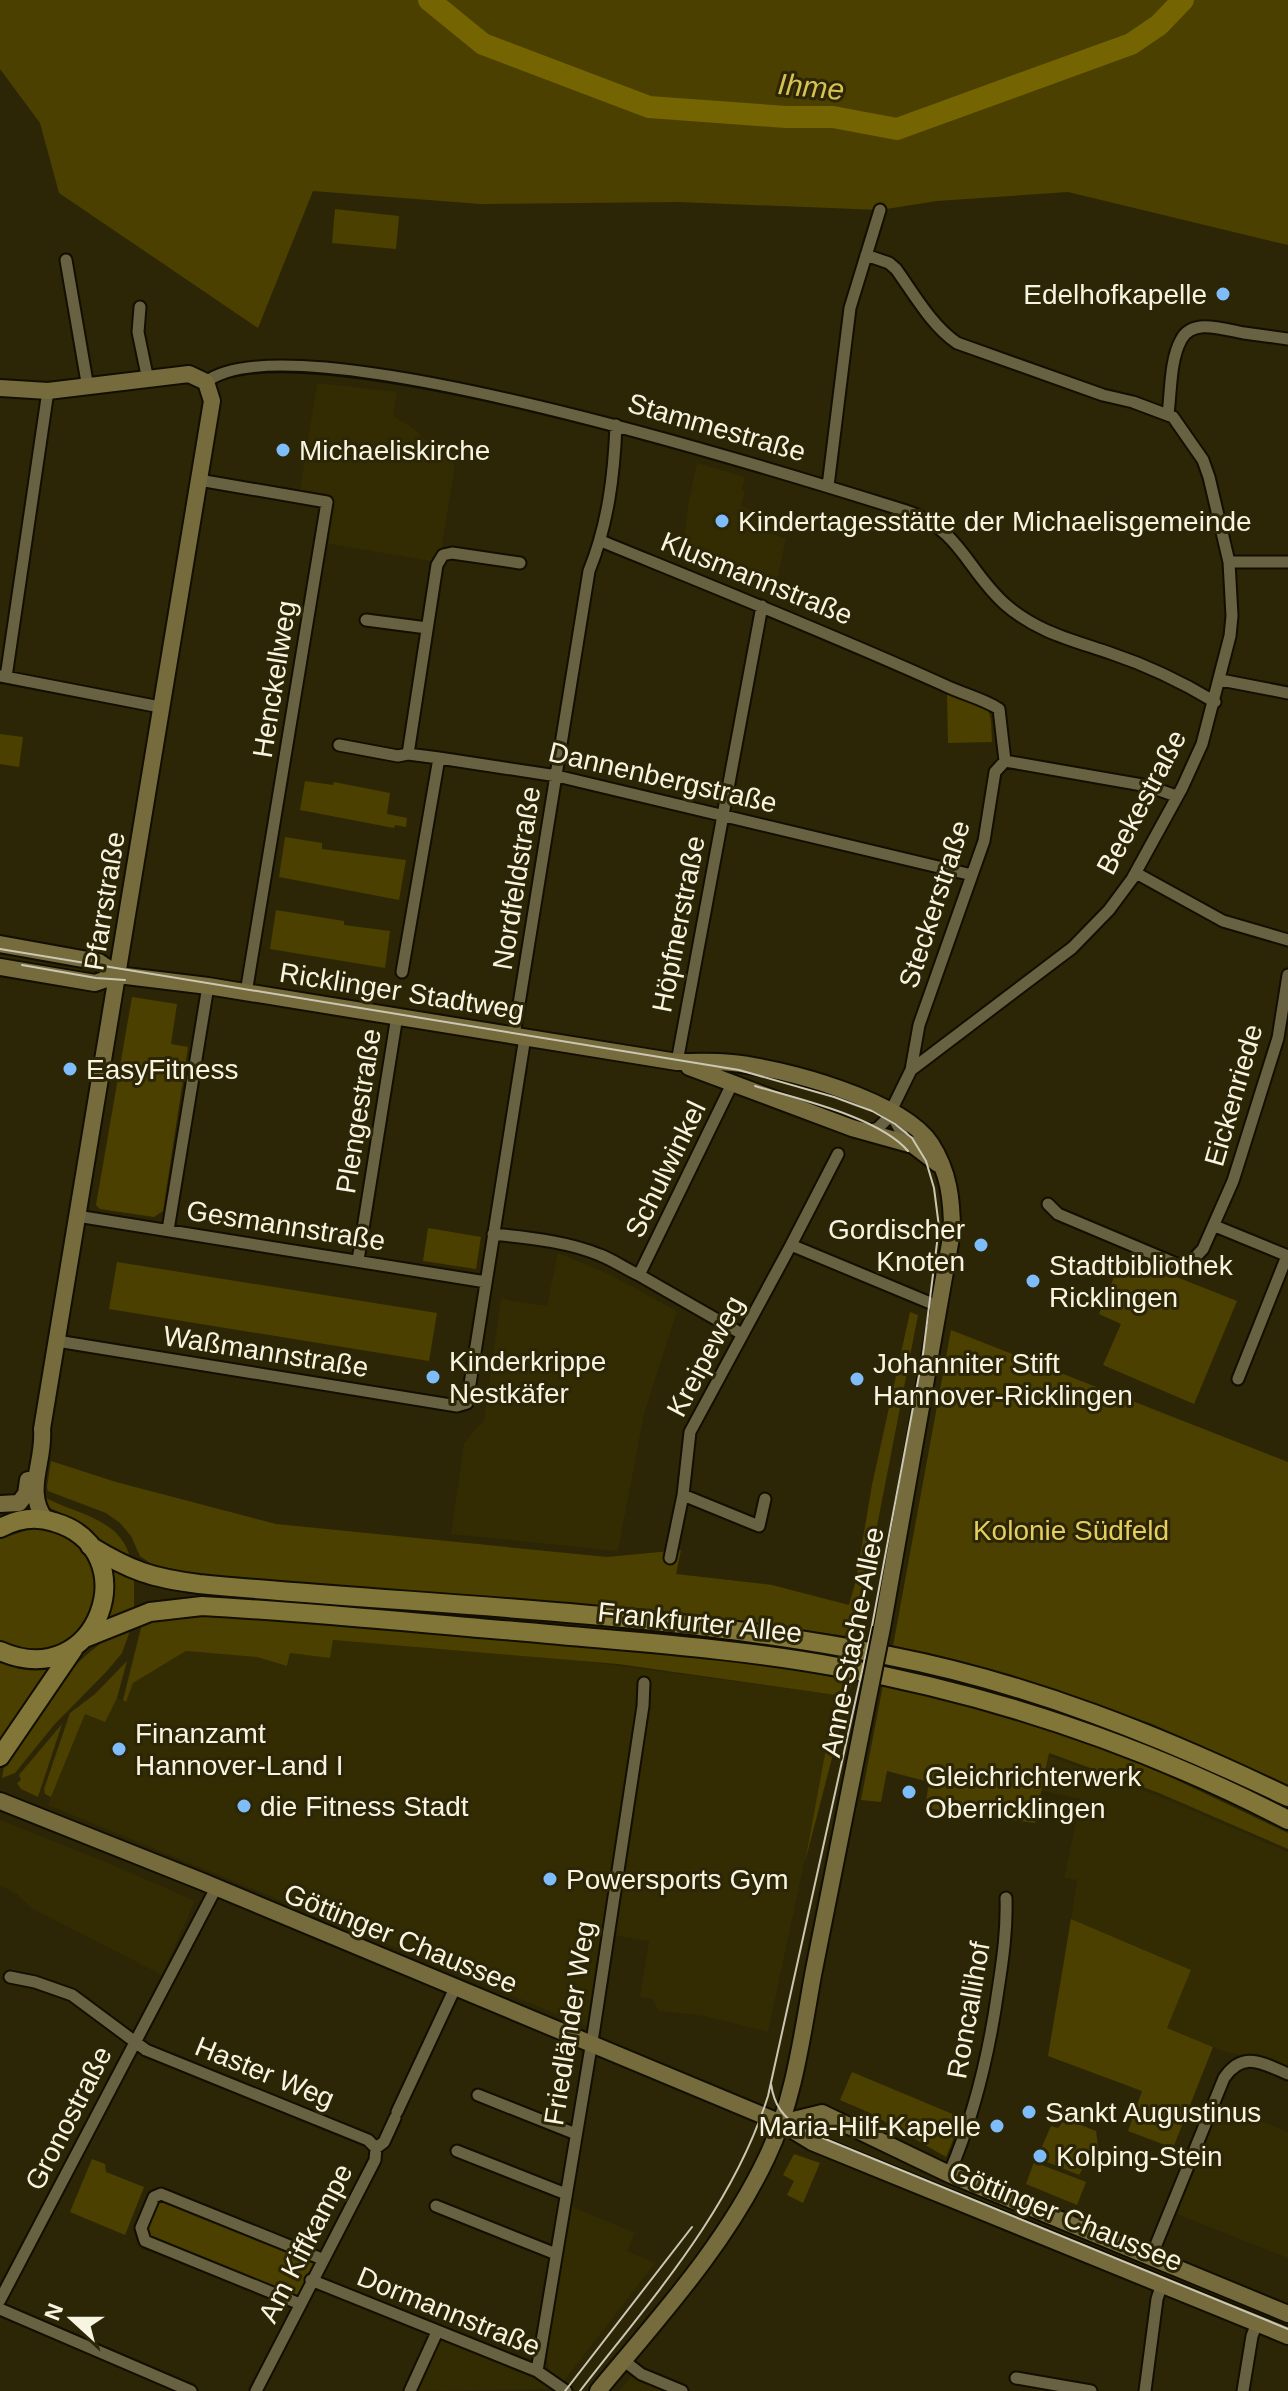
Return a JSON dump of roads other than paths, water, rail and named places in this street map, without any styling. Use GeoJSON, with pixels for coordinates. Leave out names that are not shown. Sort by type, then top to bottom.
{"type":"FeatureCollection","features":[{"type":"Feature","properties":{"kind":"main road"},"geometry":{"type":"LineString","coordinates":[[2,1526],[19,1520],[45,1519]]}},
{"type":"Feature","properties":{"kind":"main road","name":"Frankfurter Allee"},"geometry":{"type":"LineString","coordinates":[[45,1519],[70,1528],[90,1546],[133,1570],[169,1580],[691,1626],[892,1656],[959,1672],[1081,1709],[1196,1753],[1288,1797]]}},
{"type":"Feature","properties":{"kind":"main road"},"geometry":{"type":"LineString","coordinates":[[0,1757],[100,1614],[105,1586],[98,1558],[90,1546]]}},
{"type":"Feature","properties":{"kind":"main road","name":"Frankfurter Allee"},"geometry":{"type":"LineString","coordinates":[[0,1651],[35,1660],[51,1658],[150,1612],[202,1606],[625,1641],[807,1662],[888,1677],[1023,1712],[1138,1752],[1288,1820]]}},
{"type":"Feature","properties":{"kind":"street"},"geometry":{"type":"LineString","coordinates":[[828,486],[850,308],[880,210]]}},
{"type":"Feature","properties":{"kind":"street"},"geometry":{"type":"LineString","coordinates":[[866,255],[889,263],[896,269],[930,317],[946,336],[957,343],[1103,395],[1168,414],[1177,352],[1181,338],[1188,331],[1197,327],[1222,328],[1288,339]]}},
{"type":"Feature","properties":{"kind":"street"},"geometry":{"type":"LineString","coordinates":[[66,260],[88,388]]}},
{"type":"Feature","properties":{"kind":"street"},"geometry":{"type":"LineString","coordinates":[[140,307],[138,332],[148,380]]}},
{"type":"Feature","properties":{"kind":"street","name":"Stammestraße"},"geometry":{"type":"LineString","coordinates":[[0,388],[48,391],[189,374],[206,382],[217,373],[249,368],[327,368],[490,395],[616,425],[728,455],[910,512],[949,535],[1003,603],[1036,627],[1136,663],[1174,679],[1215,702]]}},
{"type":"Feature","properties":{"kind":"street","name":"Pfarrstraße"},"geometry":{"type":"LineString","coordinates":[[45,1519],[38,1510],[34,1494],[43,1441],[42,1429],[212,401],[206,382]]}},
{"type":"Feature","properties":{"kind":"street"},"geometry":{"type":"LineString","coordinates":[[48,391],[3,676],[160,707]]}},
{"type":"Feature","properties":{"kind":"street","name":"Beekestraße"},"geometry":{"type":"LineString","coordinates":[[865,1131],[878,1128],[883,1107],[911,1070],[1072,948],[1109,910],[1136,873],[1202,744],[1221,680],[1232,616],[1229,562],[1203,460],[1184,431],[1168,414]]}},
{"type":"Feature","properties":{"kind":"street"},"geometry":{"type":"LineString","coordinates":[[601,541],[608,512],[616,425]]}},
{"type":"Feature","properties":{"kind":"street","name":"Henckellweg"},"geometry":{"type":"LineString","coordinates":[[199,480],[327,502],[246,993]]}},
{"type":"Feature","properties":{"kind":"street","name":"Klusmannstraße"},"geometry":{"type":"LineString","coordinates":[[601,541],[762,606],[945,686],[987,701],[999,709]]}},
{"type":"Feature","properties":{"kind":"street","name":"Nordfeldstraße"},"geometry":{"type":"LineString","coordinates":[[467,1403],[557,776],[589,571],[601,541]]}},
{"type":"Feature","properties":{"kind":"street"},"geometry":{"type":"LineString","coordinates":[[408,754],[437,565],[443,555],[452,553],[520,563]]}},
{"type":"Feature","properties":{"kind":"street"},"geometry":{"type":"LineString","coordinates":[[1229,562],[1288,562]]}},
{"type":"Feature","properties":{"kind":"street","name":"Höpfnerstraße"},"geometry":{"type":"LineString","coordinates":[[677,1062],[762,606]]}},
{"type":"Feature","properties":{"kind":"street"},"geometry":{"type":"LineString","coordinates":[[366,620],[427,628]]}},
{"type":"Feature","properties":{"kind":"street"},"geometry":{"type":"LineString","coordinates":[[1221,680],[1288,693]]}},
{"type":"Feature","properties":{"kind":"street","name":"Steckerstraße"},"geometry":{"type":"LineString","coordinates":[[911,1070],[919,1025],[984,841],[995,772],[1005,761],[999,709]]}},
{"type":"Feature","properties":{"kind":"street","name":"Dannenbergstraße"},"geometry":{"type":"LineString","coordinates":[[339,745],[398,756],[408,754],[557,776],[972,875]]}},
{"type":"Feature","properties":{"kind":"street"},"geometry":{"type":"LineString","coordinates":[[402,972],[439,758]]}},
{"type":"Feature","properties":{"kind":"street"},"geometry":{"type":"LineString","coordinates":[[1005,761],[1148,786],[1176,796]]}},
{"type":"Feature","properties":{"kind":"street"},"geometry":{"type":"LineString","coordinates":[[1136,873],[1223,921],[1288,940]]}},
{"type":"Feature","properties":{"kind":"street","name":"Ricklinger Stadtweg"},"geometry":{"type":"LineString","coordinates":[[0,944],[99,962],[118,975]]}},
{"type":"Feature","properties":{"kind":"street","name":"Ricklinger Stadtweg"},"geometry":{"type":"LineString","coordinates":[[0,967],[95,983],[118,975],[208,986],[677,1062],[732,1063],[770,1069],[820,1083],[883,1107]]}},
{"type":"Feature","properties":{"kind":"street","name":"Eickenriede"},"geometry":{"type":"LineString","coordinates":[[1048,1204],[1058,1214],[1179,1265],[1188,1265],[1196,1258],[1215,1226],[1233,1181],[1278,1038],[1288,975]]}},
{"type":"Feature","properties":{"kind":"street"},"geometry":{"type":"LineString","coordinates":[[168,1230],[208,986]]}},
{"type":"Feature","properties":{"kind":"street","name":"Plengestraße"},"geometry":{"type":"LineString","coordinates":[[358,1260],[397,1016]]}},
{"type":"Feature","properties":{"kind":"street","name":"Ricklinger Stadtweg"},"geometry":{"type":"LineString","coordinates":[[677,1062],[865,1131]]}},
{"type":"Feature","properties":{"kind":"street","name":"Schulwinkel"},"geometry":{"type":"LineString","coordinates":[[639,1275],[732,1084]]}},
{"type":"Feature","properties":{"kind":"street"},"geometry":{"type":"LineString","coordinates":[[883,1107],[908,1144]]}},
{"type":"Feature","properties":{"kind":"street","name":"Anne-Stache-Allee"},"geometry":{"type":"LineString","coordinates":[[598,2391],[704,2264],[738,2212],[768,2156],[781,2123],[802,2033],[882,1628],[952,1232],[950,1187],[930,1142],[883,1107]]}},
{"type":"Feature","properties":{"kind":"street"},"geometry":{"type":"LineString","coordinates":[[865,1131],[920,1149],[944,1169]]}},
{"type":"Feature","properties":{"kind":"street","name":"Kreipeweg"},"geometry":{"type":"LineString","coordinates":[[670,1558],[683,1495],[690,1432],[838,1154]]}},
{"type":"Feature","properties":{"kind":"street","name":"Gesmannstraße"},"geometry":{"type":"LineString","coordinates":[[77,1216],[486,1282]]}},
{"type":"Feature","properties":{"kind":"street"},"geometry":{"type":"LineString","coordinates":[[1215,1226],[1288,1256],[1238,1379]]}},
{"type":"Feature","properties":{"kind":"street","name":"Schulwinkel"},"geometry":{"type":"LineString","coordinates":[[493,1234],[545,1240],[600,1255],[742,1334]]}},
{"type":"Feature","properties":{"kind":"street"},"geometry":{"type":"LineString","coordinates":[[791,1245],[940,1307]]}},
{"type":"Feature","properties":{"kind":"street","name":"Waßmannstraße"},"geometry":{"type":"LineString","coordinates":[[57,1341],[457,1406],[467,1403]]}},
{"type":"Feature","properties":{"kind":"street","name":"Pfarrstraße"},"geometry":{"type":"LineString","coordinates":[[0,1504],[19,1503],[26,1494],[34,1441],[42,1429]]}},
{"type":"Feature","properties":{"kind":"street"},"geometry":{"type":"LineString","coordinates":[[683,1495],[759,1526],[765,1499]]}},
{"type":"Feature","properties":{"kind":"street","name":"Friedländer Weg"},"geometry":{"type":"LineString","coordinates":[[537,2371],[591,2045],[644,1683]]}},
{"type":"Feature","properties":{"kind":"street","name":"Göttinger Chaussee"},"geometry":{"type":"LineString","coordinates":[[0,1801],[781,2123],[812,2142],[1288,2336]]}},
{"type":"Feature","properties":{"kind":"street","name":"Gronostraße"},"geometry":{"type":"LineString","coordinates":[[0,2300],[216,1888]]}},
{"type":"Feature","properties":{"kind":"street","name":"Roncallihof"},"geometry":{"type":"LineString","coordinates":[[949,2174],[971,2119],[989,2049],[1007,1928],[1006,1898]]}},
{"type":"Feature","properties":{"kind":"street","name":"Gronostraße"},"geometry":{"type":"LineString","coordinates":[[10,1977],[72,1995],[134,2042]]}},
{"type":"Feature","properties":{"kind":"street","name":"Am Kiffkampe"},"geometry":{"type":"LineString","coordinates":[[256,2391],[375,2160],[376,2148],[384,2142],[455,1988]]}},
{"type":"Feature","properties":{"kind":"street","name":"Haster Weg"},"geometry":{"type":"LineString","coordinates":[[134,2042],[146,2050],[368,2140],[376,2148]]}},
{"type":"Feature","properties":{"kind":"street"},"geometry":{"type":"LineString","coordinates":[[1151,2257],[1224,2078],[1232,2066],[1253,2061],[1288,2074]]}},
{"type":"Feature","properties":{"kind":"street"},"geometry":{"type":"LineString","coordinates":[[478,2095],[576,2134]]}},
{"type":"Feature","properties":{"kind":"street","name":"Göttinger Chaussee"},"geometry":{"type":"LineString","coordinates":[[781,2123],[822,2113],[949,2174],[1288,2314]]}},
{"type":"Feature","properties":{"kind":"street"},"geometry":{"type":"LineString","coordinates":[[457,2151],[566,2194]]}},
{"type":"Feature","properties":{"kind":"street","name":"Dormannstraße"},"geometry":{"type":"LineString","coordinates":[[300,2304],[145,2241],[141,2228],[154,2197],[161,2194],[322,2259]]}},
{"type":"Feature","properties":{"kind":"street"},"geometry":{"type":"LineString","coordinates":[[436,2206],[556,2254]]}},
{"type":"Feature","properties":{"kind":"street","name":"Dormannstraße"},"geometry":{"type":"LineString","coordinates":[[311,2280],[537,2371],[566,2391]]}},
{"type":"Feature","properties":{"kind":"street"},"geometry":{"type":"LineString","coordinates":[[1145,2391],[1157,2299],[1162,2284]]}},
{"type":"Feature","properties":{"kind":"street"},"geometry":{"type":"LineString","coordinates":[[0,2309],[191,2391]]}},
{"type":"Feature","properties":{"kind":"street"},"geometry":{"type":"LineString","coordinates":[[1243,2391],[1257,2323]]}},
{"type":"Feature","properties":{"kind":"street"},"geometry":{"type":"LineString","coordinates":[[410,2391],[437,2332]]}},
{"type":"Feature","properties":{"kind":"street"},"geometry":{"type":"LineString","coordinates":[[623,2360],[641,2374],[682,2391]]}},
{"type":"Feature","properties":{"kind":"street"},"geometry":{"type":"LineString","coordinates":[[1016,2378],[1091,2391]]}},
{"type":"Feature","properties":{"kind":"waterway","name":"Ihme"},"geometry":{"type":"LineString","coordinates":[[429,0],[483,44],[649,107],[786,117],[833,117],[897,129],[1131,44],[1159,25],[1183,0]]}},
{"type":"Feature","properties":{"kind":"tram line"},"geometry":{"type":"LineString","coordinates":[[0,949],[739,1070],[872,1111],[912,1138],[926,1161],[934,1188],[939,1227],[923,1354],[872,1626],[768,2096],[753,2138],[712,2215],[662,2287],[580,2391]]}},
{"type":"Feature","properties":{"kind":"tram line"},"geometry":{"type":"LineString","coordinates":[[22,965],[125,980]]}},
{"type":"Feature","properties":{"kind":"tram line"},"geometry":{"type":"LineString","coordinates":[[755,1086],[858,1119],[878,1128],[908,1151]]}},
{"type":"Feature","properties":{"kind":"tram line"},"geometry":{"type":"LineString","coordinates":[[771,2084],[780,2110],[801,2129],[1288,2329]]}},
{"type":"Feature","properties":{"kind":"tram line"},"geometry":{"type":"LineString","coordinates":[[565,2391],[692,2227]]}},
{"type":"Feature","properties":{"kind":"place","name":"Edelhofkapelle"},"geometry":{"type":"Point","coordinates":[1223,294]}},
{"type":"Feature","properties":{"kind":"place","name":"Michaeliskirche"},"geometry":{"type":"Point","coordinates":[283,450]}},
{"type":"Feature","properties":{"kind":"place","name":"Kindertagesstätte der Michaelisgemeinde"},"geometry":{"type":"Point","coordinates":[722,521]}},
{"type":"Feature","properties":{"kind":"place","name":"EasyFitness"},"geometry":{"type":"Point","coordinates":[70,1069]}},
{"type":"Feature","properties":{"kind":"place","name":"Gordischer Knoten"},"geometry":{"type":"Point","coordinates":[981,1245]}},
{"type":"Feature","properties":{"kind":"place","name":"Stadtbibliothek Ricklingen"},"geometry":{"type":"Point","coordinates":[1033,1281]}},
{"type":"Feature","properties":{"kind":"place","name":"Kinderkrippe Nestkäfer"},"geometry":{"type":"Point","coordinates":[433,1377]}},
{"type":"Feature","properties":{"kind":"place","name":"Johanniter Stift Hannover-Ricklingen"},"geometry":{"type":"Point","coordinates":[857,1379]}},
{"type":"Feature","properties":{"kind":"place","name":"Finanzamt Hannover-Land I"},"geometry":{"type":"Point","coordinates":[119,1749]}},
{"type":"Feature","properties":{"kind":"place","name":"Gleichrichterwerk Oberricklingen"},"geometry":{"type":"Point","coordinates":[909,1792]}},
{"type":"Feature","properties":{"kind":"place","name":"die Fitness Stadt"},"geometry":{"type":"Point","coordinates":[244,1806]}},
{"type":"Feature","properties":{"kind":"place","name":"Powersports Gym"},"geometry":{"type":"Point","coordinates":[550,1879]}},
{"type":"Feature","properties":{"kind":"place","name":"Sankt Augustinus"},"geometry":{"type":"Point","coordinates":[1029,2112]}},
{"type":"Feature","properties":{"kind":"place","name":"Maria-Hilf-Kapelle"},"geometry":{"type":"Point","coordinates":[997,2126]}},
{"type":"Feature","properties":{"kind":"place","name":"Kolping-Stein"},"geometry":{"type":"Point","coordinates":[1040,2156]}},
{"type":"Feature","properties":{"kind":"park label","name":"Kolonie Südfeld"},"geometry":{"type":"Point","coordinates":[1071,1530]}}]}
